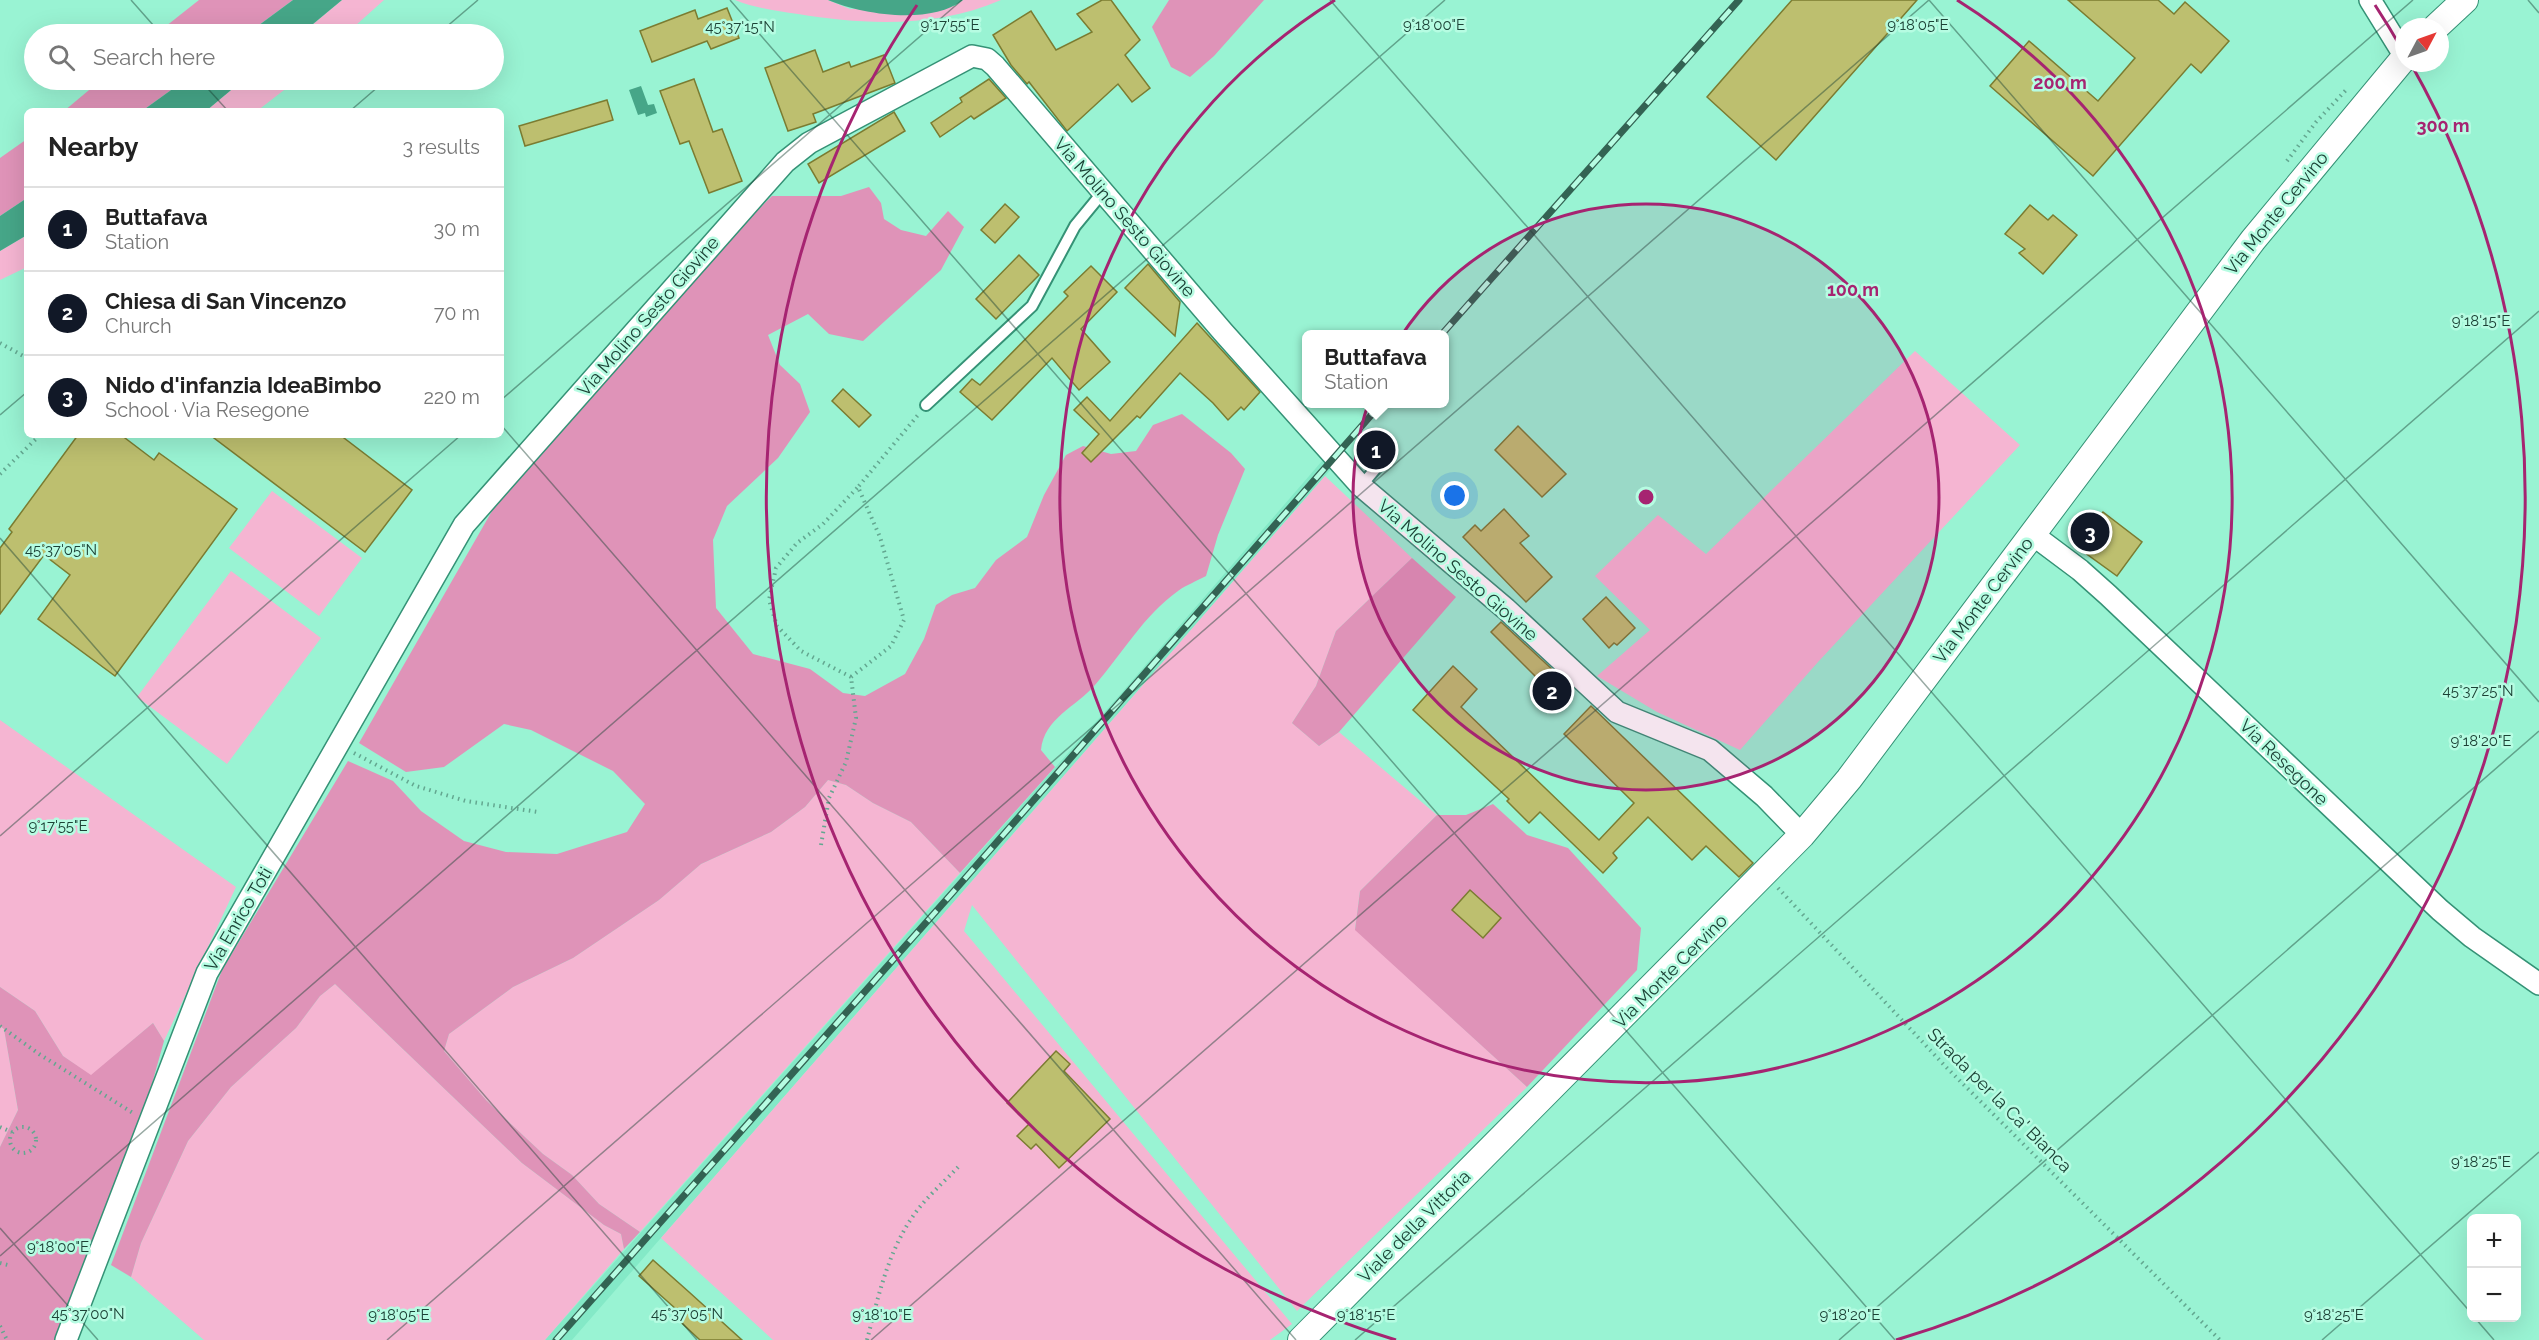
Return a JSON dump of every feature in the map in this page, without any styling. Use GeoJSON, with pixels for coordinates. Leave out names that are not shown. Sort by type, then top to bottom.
{"type":"FeatureCollection","features":[{"type":"Feature","properties":{"kind":"street"},"geometry":{"type":"LineString","coordinates":[[2370,0],[2395,42]]}},
{"type":"Feature","properties":{"kind":"street"},"geometry":{"type":"LineString","coordinates":[[2446,18],[2465,0]]}},
{"type":"Feature","properties":{"kind":"street","name":"Via Molino Sesto Giovine"},"geometry":{"type":"LineString","coordinates":[[464,525],[785,162],[809,143],[964,59],[980,56],[995,66],[1361,486],[1506,609],[1617,712],[1710,750],[1764,796],[1802,835]]}},
{"type":"Feature","properties":{"kind":"street","name":"Via Monte Cervino"},"geometry":{"type":"LineString","coordinates":[[1527,1112],[1766,874],[1849,779],[2253,240],[2395,68]]}},
{"type":"Feature","properties":{"kind":"street","name":"Via Enrico Toti"},"geometry":{"type":"LineString","coordinates":[[66,1340],[207,972],[464,525]]}},
{"type":"Feature","properties":{"kind":"street","name":"Via Resegone"},"geometry":{"type":"LineString","coordinates":[[2032,534],[2108,594],[2439,910],[2472,937],[2539,984]]}},
{"type":"Feature","properties":{"kind":"street","name":"Viale della Vittoria"},"geometry":{"type":"LineString","coordinates":[[1301,1340],[1527,1112]]}},
{"type":"Feature","properties":{"kind":"lane"},"geometry":{"type":"LineString","coordinates":[[926,405],[1032,306],[1075,226],[1103,192]]}},
{"type":"Feature","properties":{"kind":"lane"},"geometry":{"type":"LineString","coordinates":[[1361,486],[1388,454]]}},
{"type":"Feature","properties":{"kind":"path"},"geometry":{"type":"LineString","coordinates":[[0,343],[24,356]]}},
{"type":"Feature","properties":{"kind":"path"},"geometry":{"type":"LineString","coordinates":[[850,677],[801,651],[777,626],[769,600],[776,568],[797,543],[823,524],[858,487],[926,405]]}},
{"type":"Feature","properties":{"kind":"path"},"geometry":{"type":"LineString","coordinates":[[0,474],[37,438]]}},
{"type":"Feature","properties":{"kind":"path"},"geometry":{"type":"LineString","coordinates":[[850,677],[891,646],[904,620],[880,537],[858,487]]}},
{"type":"Feature","properties":{"kind":"path"},"geometry":{"type":"LineString","coordinates":[[821,845],[829,798],[846,762],[856,718],[850,677]]}},
{"type":"Feature","properties":{"kind":"path"},"geometry":{"type":"LineString","coordinates":[[338,745],[416,786],[466,801],[538,812]]}},
{"type":"Feature","properties":{"kind":"path","name":"Strada per la Ca' Bianca"},"geometry":{"type":"LineString","coordinates":[[1766,874],[1946,1067],[2220,1340]]}},
{"type":"Feature","properties":{"kind":"path"},"geometry":{"type":"LineString","coordinates":[[0,1034],[2,1027],[39,1054],[149,1123]]}},
{"type":"Feature","properties":{"kind":"path"},"geometry":{"type":"LineString","coordinates":[[0,1127],[12,1132],[24,1127],[32,1131],[36,1139],[32,1151],[20,1153],[13,1149],[10,1141],[12,1132]]}},
{"type":"Feature","properties":{"kind":"path"},"geometry":{"type":"LineString","coordinates":[[867,1340],[882,1281],[895,1247],[918,1209],[960,1165]]}},
{"type":"Feature","properties":{"kind":"path"},"geometry":{"type":"LineString","coordinates":[[0,1263],[8,1265]]}},
{"type":"Feature","properties":{"kind":"path"},"geometry":{"type":"LineString","coordinates":[[0,1326],[7,1340]]}},
{"type":"Feature","properties":{"kind":"shaded area"},"geometry":{"type":"Polygon","coordinates":[[[199,0],[293,0],[261,24],[169,24],[199,0]]]}},
{"type":"Feature","properties":{"kind":"shaded area"},"geometry":{"type":"Polygon","coordinates":[[[293,0],[342,0],[313,24],[261,24],[293,0]]]}},
{"type":"Feature","properties":{"kind":"shaded area"},"geometry":{"type":"Polygon","coordinates":[[[342,0],[384,0],[357,24],[313,24],[342,0]]]}},
{"type":"Feature","properties":{"kind":"shaded area"},"geometry":{"type":"Polygon","coordinates":[[[735,0],[828,0],[850,9],[955,6],[963,0],[1001,0],[952,16],[901,22],[875,22],[782,12],[735,0]]]}},
{"type":"Feature","properties":{"kind":"shaded area"},"geometry":{"type":"Polygon","coordinates":[[[828,0],[963,0],[933,13],[897,15],[859,10],[828,0]]]}},
{"type":"Feature","properties":{"kind":"shaded area"},"geometry":{"type":"Polygon","coordinates":[[[1169,0],[1264,0],[1214,56],[1190,77],[1171,67],[1152,27],[1169,0]]]}},
{"type":"Feature","properties":{"kind":"shaded area"},"geometry":{"type":"Polygon","coordinates":[[[641,86],[648,105],[654,104],[657,113],[646,117],[645,113],[638,115],[629,90],[641,86]]]}},
{"type":"Feature","properties":{"kind":"shaded area"},"geometry":{"type":"Polygon","coordinates":[[[89,90],[171,90],[146,108],[68,108],[89,90]]]}},
{"type":"Feature","properties":{"kind":"shaded area"},"geometry":{"type":"Polygon","coordinates":[[[171,90],[231,90],[210,108],[146,108],[171,90]]]}},
{"type":"Feature","properties":{"kind":"shaded area"},"geometry":{"type":"Polygon","coordinates":[[[231,90],[284,90],[261,108],[210,108],[231,90]]]}},
{"type":"Feature","properties":{"kind":"shaded area"},"geometry":{"type":"Polygon","coordinates":[[[24,141],[24,200],[0,216],[0,158],[24,141]]]}},
{"type":"Feature","properties":{"kind":"shaded area"},"geometry":{"type":"Polygon","coordinates":[[[869,187],[881,203],[884,219],[901,230],[926,236],[948,211],[964,227],[941,270],[863,341],[829,334],[808,314],[768,335],[780,365],[800,384],[810,412],[778,458],[727,506],[713,540],[716,608],[753,654],[810,669],[843,693],[865,696],[905,674],[924,639],[936,605],[952,595],[975,588],[996,560],[1027,537],[1044,495],[1066,455],[1083,446],[1111,454],[1136,451],[1153,425],[1182,414],[1231,453],[1245,469],[1218,535],[1206,576],[1181,589],[1154,611],[1095,685],[1054,721],[1043,739],[1041,750],[1055,767],[960,873],[911,822],[873,803],[846,785],[828,780],[805,807],[771,832],[701,864],[659,900],[573,958],[513,987],[449,1034],[444,1051],[486,1100],[543,1154],[572,1175],[599,1204],[640,1232],[624,1249],[621,1234],[604,1225],[522,1163],[335,984],[320,996],[296,1028],[231,1087],[188,1141],[141,1243],[131,1277],[111,1265],[222,970],[348,761],[393,781],[421,811],[464,841],[506,852],[557,854],[627,832],[645,804],[613,771],[531,730],[504,724],[444,767],[406,772],[359,743],[496,504],[707,260],[772,196],[841,196],[869,187]]]}},
{"type":"Feature","properties":{"kind":"shaded area"},"geometry":{"type":"Polygon","coordinates":[[[24,200],[24,237],[0,251],[0,216],[24,200]]]}},
{"type":"Feature","properties":{"kind":"shaded area"},"geometry":{"type":"Polygon","coordinates":[[[24,237],[24,268],[0,280],[0,251],[24,237]]]}},
{"type":"Feature","properties":{"kind":"shaded area"},"geometry":{"type":"Polygon","coordinates":[[[1915,351],[2020,445],[1818,662],[1740,750],[1657,712],[1597,676],[1650,630],[1595,576],[1658,515],[1706,554],[1915,351]]]}},
{"type":"Feature","properties":{"kind":"shaded area"},"geometry":{"type":"Polygon","coordinates":[[[1322,461],[1331,469],[572,1340],[545,1340],[1118,697],[1322,461]]]}},
{"type":"Feature","properties":{"kind":"shaded area"},"geometry":{"type":"Polygon","coordinates":[[[1325,476],[1412,558],[1336,631],[1316,686],[1292,723],[1319,746],[1339,732],[1437,815],[1360,891],[1355,929],[1527,1087],[1297,1311],[972,905],[964,931],[1292,1324],[1270,1340],[773,1340],[661,1238],[1325,476]]]}},
{"type":"Feature","properties":{"kind":"shaded area"},"geometry":{"type":"Polygon","coordinates":[[[272,491],[362,558],[319,616],[229,548],[272,491]]]}},
{"type":"Feature","properties":{"kind":"shaded area"},"geometry":{"type":"Polygon","coordinates":[[[1412,558],[1456,597],[1339,732],[1319,746],[1292,723],[1316,686],[1336,631],[1412,558]]]}},
{"type":"Feature","properties":{"kind":"shaded area"},"geometry":{"type":"Polygon","coordinates":[[[231,571],[321,638],[227,764],[137,697],[231,571]]]}},
{"type":"Feature","properties":{"kind":"shaded area"},"geometry":{"type":"Polygon","coordinates":[[[0,720],[236,887],[164,1041],[153,1023],[91,1076],[63,1056],[35,1011],[0,987],[0,720]]]}},
{"type":"Feature","properties":{"kind":"shaded area"},"geometry":{"type":"Polygon","coordinates":[[[828,780],[846,785],[873,803],[911,822],[960,873],[640,1232],[599,1204],[572,1175],[543,1154],[486,1100],[444,1051],[449,1034],[513,987],[573,958],[659,900],[701,864],[771,832],[805,807],[828,780]]]}},
{"type":"Feature","properties":{"kind":"shaded area"},"geometry":{"type":"Polygon","coordinates":[[[1493,804],[1527,835],[1568,848],[1641,928],[1637,970],[1527,1087],[1355,930],[1360,891],[1437,815],[1466,815],[1493,804]]]}},
{"type":"Feature","properties":{"kind":"shaded area"},"geometry":{"type":"Polygon","coordinates":[[[335,984],[522,1163],[604,1225],[621,1234],[624,1249],[545,1340],[204,1340],[131,1277],[141,1243],[188,1141],[231,1087],[296,1028],[320,996],[335,984]]]}},
{"type":"Feature","properties":{"kind":"shaded area"},"geometry":{"type":"Polygon","coordinates":[[[0,987],[35,1011],[63,1056],[91,1075],[153,1023],[164,1041],[139,1130],[59,1340],[0,1340],[0,1147],[18,1110],[4,1029],[0,1026],[0,987]]]}},
{"type":"Feature","properties":{"kind":"shaded area"},"geometry":{"type":"Polygon","coordinates":[[[0,1026],[4,1029],[18,1110],[0,1147],[0,1026]]]}},
{"type":"Feature","properties":{"kind":"building"},"geometry":{"type":"Polygon","coordinates":[[[1102,0],[1111,0],[1140,40],[1125,55],[1150,88],[1132,102],[1118,84],[1067,131],[1029,82],[1027,84],[1011,65],[993,35],[1031,11],[1056,50],[1092,32],[1077,14],[1102,0]]]}},
{"type":"Feature","properties":{"kind":"building"},"geometry":{"type":"Polygon","coordinates":[[[1792,0],[1917,0],[1776,160],[1707,97],[1792,0]]]}},
{"type":"Feature","properties":{"kind":"building"},"geometry":{"type":"Polygon","coordinates":[[[2068,0],[2158,0],[2174,14],[2185,2],[2229,41],[2201,73],[2191,64],[2093,176],[1990,86],[2029,41],[2098,101],[2135,58],[2068,0]]]}},
{"type":"Feature","properties":{"kind":"building"},"geometry":{"type":"Polygon","coordinates":[[[727,8],[739,38],[711,49],[707,41],[652,62],[640,31],[695,10],[698,19],[727,8]]]}},
{"type":"Feature","properties":{"kind":"building"},"geometry":{"type":"Polygon","coordinates":[[[815,50],[823,72],[849,62],[851,67],[884,55],[895,83],[813,114],[816,122],[788,131],[765,68],[815,50]]]}},
{"type":"Feature","properties":{"kind":"building"},"geometry":{"type":"Polygon","coordinates":[[[694,79],[713,132],[722,129],[742,181],[709,193],[689,141],[680,144],[660,91],[694,79]]]}},
{"type":"Feature","properties":{"kind":"building"},"geometry":{"type":"Polygon","coordinates":[[[989,79],[1006,98],[974,119],[971,116],[940,137],[931,123],[962,102],[960,98],[989,79]]]}},
{"type":"Feature","properties":{"kind":"building"},"geometry":{"type":"Polygon","coordinates":[[[607,100],[613,120],[525,146],[519,126],[607,100]]]}},
{"type":"Feature","properties":{"kind":"building"},"geometry":{"type":"Polygon","coordinates":[[[894,112],[905,131],[819,183],[808,164],[894,112]]]}},
{"type":"Feature","properties":{"kind":"building"},"geometry":{"type":"Polygon","coordinates":[[[1005,204],[1019,217],[995,243],[981,230],[1005,204]]]}},
{"type":"Feature","properties":{"kind":"building"},"geometry":{"type":"Polygon","coordinates":[[[2030,205],[2048,220],[2053,215],[2077,235],[2043,274],[2019,253],[2025,249],[2005,234],[2030,205]]]}},
{"type":"Feature","properties":{"kind":"building"},"geometry":{"type":"Polygon","coordinates":[[[1019,255],[1039,275],[996,319],[976,299],[1019,255]]]}},
{"type":"Feature","properties":{"kind":"building"},"geometry":{"type":"Polygon","coordinates":[[[1148,264],[1180,302],[1175,336],[1125,288],[1148,264]]]}},
{"type":"Feature","properties":{"kind":"building"},"geometry":{"type":"Polygon","coordinates":[[[1091,266],[1117,292],[1081,329],[1110,362],[1079,390],[1052,358],[992,420],[960,392],[972,379],[980,385],[1068,296],[1064,292],[1091,266]]]}},
{"type":"Feature","properties":{"kind":"building"},"geometry":{"type":"Polygon","coordinates":[[[1197,323],[1260,392],[1244,410],[1241,407],[1228,420],[1180,373],[1140,418],[1137,416],[1091,462],[1082,453],[1099,434],[1074,410],[1087,397],[1110,421],[1197,323]]]}},
{"type":"Feature","properties":{"kind":"building"},"geometry":{"type":"Polygon","coordinates":[[[843,389],[871,415],[859,427],[832,401],[843,389]]]}},
{"type":"Feature","properties":{"kind":"building"},"geometry":{"type":"Polygon","coordinates":[[[1518,426],[1566,474],[1542,497],[1495,450],[1518,426]]]}},
{"type":"Feature","properties":{"kind":"building"},"geometry":{"type":"Polygon","coordinates":[[[76,438],[125,438],[154,460],[159,453],[237,509],[115,676],[38,619],[70,575],[44,555],[0,614],[0,548],[12,532],[9,529],[76,438]]]}},
{"type":"Feature","properties":{"kind":"building"},"geometry":{"type":"Polygon","coordinates":[[[214,438],[344,438],[412,490],[365,552],[214,438]]]}},
{"type":"Feature","properties":{"kind":"building"},"geometry":{"type":"Polygon","coordinates":[[[1374,439],[1385,447],[1374,459],[1364,450],[1374,439]]]}},
{"type":"Feature","properties":{"kind":"building"},"geometry":{"type":"Polygon","coordinates":[[[1504,509],[1529,536],[1520,543],[1552,577],[1526,602],[1463,537],[1475,525],[1481,531],[1504,509]]]}},
{"type":"Feature","properties":{"kind":"building"},"geometry":{"type":"Polygon","coordinates":[[[2103,512],[2142,542],[2117,576],[2077,547],[2103,512]]]}},
{"type":"Feature","properties":{"kind":"building"},"geometry":{"type":"Polygon","coordinates":[[[1606,597],[1635,628],[1617,645],[1614,643],[1609,648],[1583,619],[1606,597]]]}},
{"type":"Feature","properties":{"kind":"building"},"geometry":{"type":"Polygon","coordinates":[[[1501,622],[1570,686],[1546,710],[1533,697],[1545,686],[1491,632],[1501,622]]]}},
{"type":"Feature","properties":{"kind":"building"},"geometry":{"type":"Polygon","coordinates":[[[1453,666],[1477,689],[1461,707],[1599,840],[1634,803],[1564,734],[1591,706],[1753,863],[1739,877],[1706,846],[1692,860],[1648,817],[1613,853],[1617,858],[1603,873],[1540,812],[1529,823],[1507,801],[1509,799],[1413,710],[1453,666]]]}},
{"type":"Feature","properties":{"kind":"building"},"geometry":{"type":"Polygon","coordinates":[[[1470,890],[1501,918],[1483,938],[1452,910],[1470,890]]]}},
{"type":"Feature","properties":{"kind":"building"},"geometry":{"type":"Polygon","coordinates":[[[1056,1051],[1070,1064],[1064,1071],[1110,1119],[1059,1168],[1036,1144],[1031,1149],[1017,1136],[1029,1124],[1007,1103],[1056,1051]]]}},
{"type":"Feature","properties":{"kind":"building"},"geometry":{"type":"Polygon","coordinates":[[[653,1260],[742,1340],[700,1340],[672,1314],[676,1309],[639,1276],[653,1260]]]}},
{"type":"Feature","properties":{"kind":"railway"},"geometry":{"type":"LineString","coordinates":[[1446,330],[1739,0]]}},
{"type":"Feature","properties":{"kind":"railway"},"geometry":{"type":"LineString","coordinates":[[556,1340],[1377,408]]}},
{"type":"Feature","properties":{"kind":"place","name":"Buttafava"},"geometry":{"type":"Point","coordinates":[1376,450]}},
{"type":"Feature","properties":{"kind":"place","name":"Nido d'infanzia IdeaBimbo"},"geometry":{"type":"Point","coordinates":[2090,532]}},
{"type":"Feature","properties":{"kind":"place","name":"Chiesa di San Vincenzo"},"geometry":{"type":"Point","coordinates":[1552,691]}}]}
